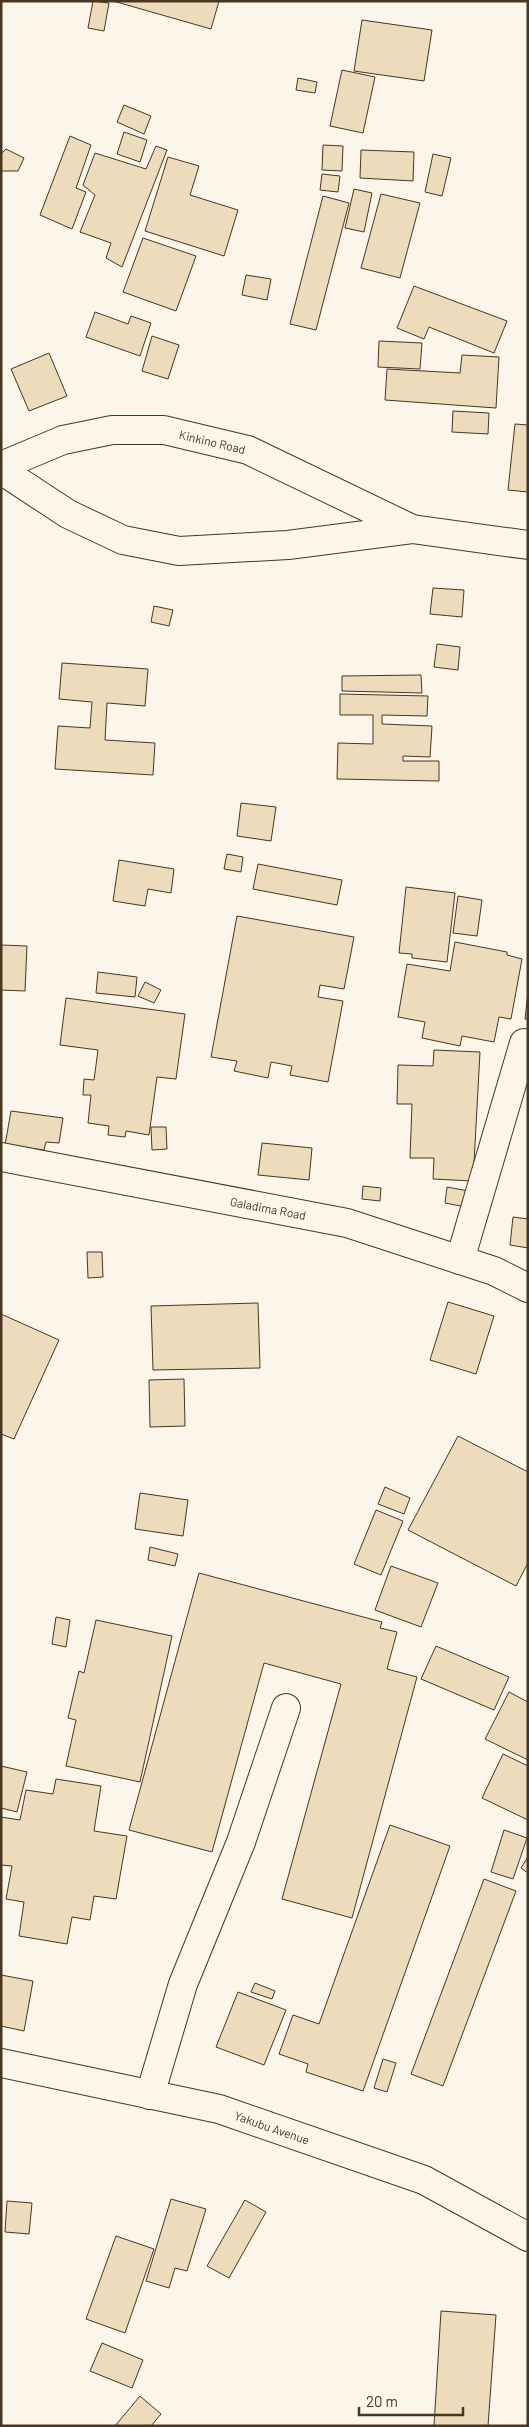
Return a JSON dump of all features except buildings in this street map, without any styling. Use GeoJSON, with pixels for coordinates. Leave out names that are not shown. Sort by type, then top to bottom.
{"type":"FeatureCollection","features":[{"type":"Feature","properties":{"kind":"street","name":"Kinkino Road"},"geometry":{"type":"LineString","coordinates":[[1,466],[63,440],[112,430],[164,430],[248,450],[412,529]]}},
{"type":"Feature","properties":{"kind":"street","name":"Kinkino Road"},"geometry":{"type":"LineString","coordinates":[[1,470],[68,514],[123,540],[179,552],[288,545],[412,529],[528,545]]}},
{"type":"Feature","properties":{"kind":"street"},"geometry":{"type":"LineString","coordinates":[[460,1260],[524,1043]]}},
{"type":"Feature","properties":{"kind":"street","name":"Galadima Road"},"geometry":{"type":"LineString","coordinates":[[1,1157],[347,1223],[494,1271],[528,1288]]}},
{"type":"Feature","properties":{"kind":"street"},"geometry":{"type":"LineString","coordinates":[[150,2095],[182,1984],[241,1842],[286,1708]]}},
{"type":"Feature","properties":{"kind":"street","name":"Yakubu Avenue"},"geometry":{"type":"LineString","coordinates":[[1,2063],[219,2109],[424,2180],[528,2237]]}}]}
